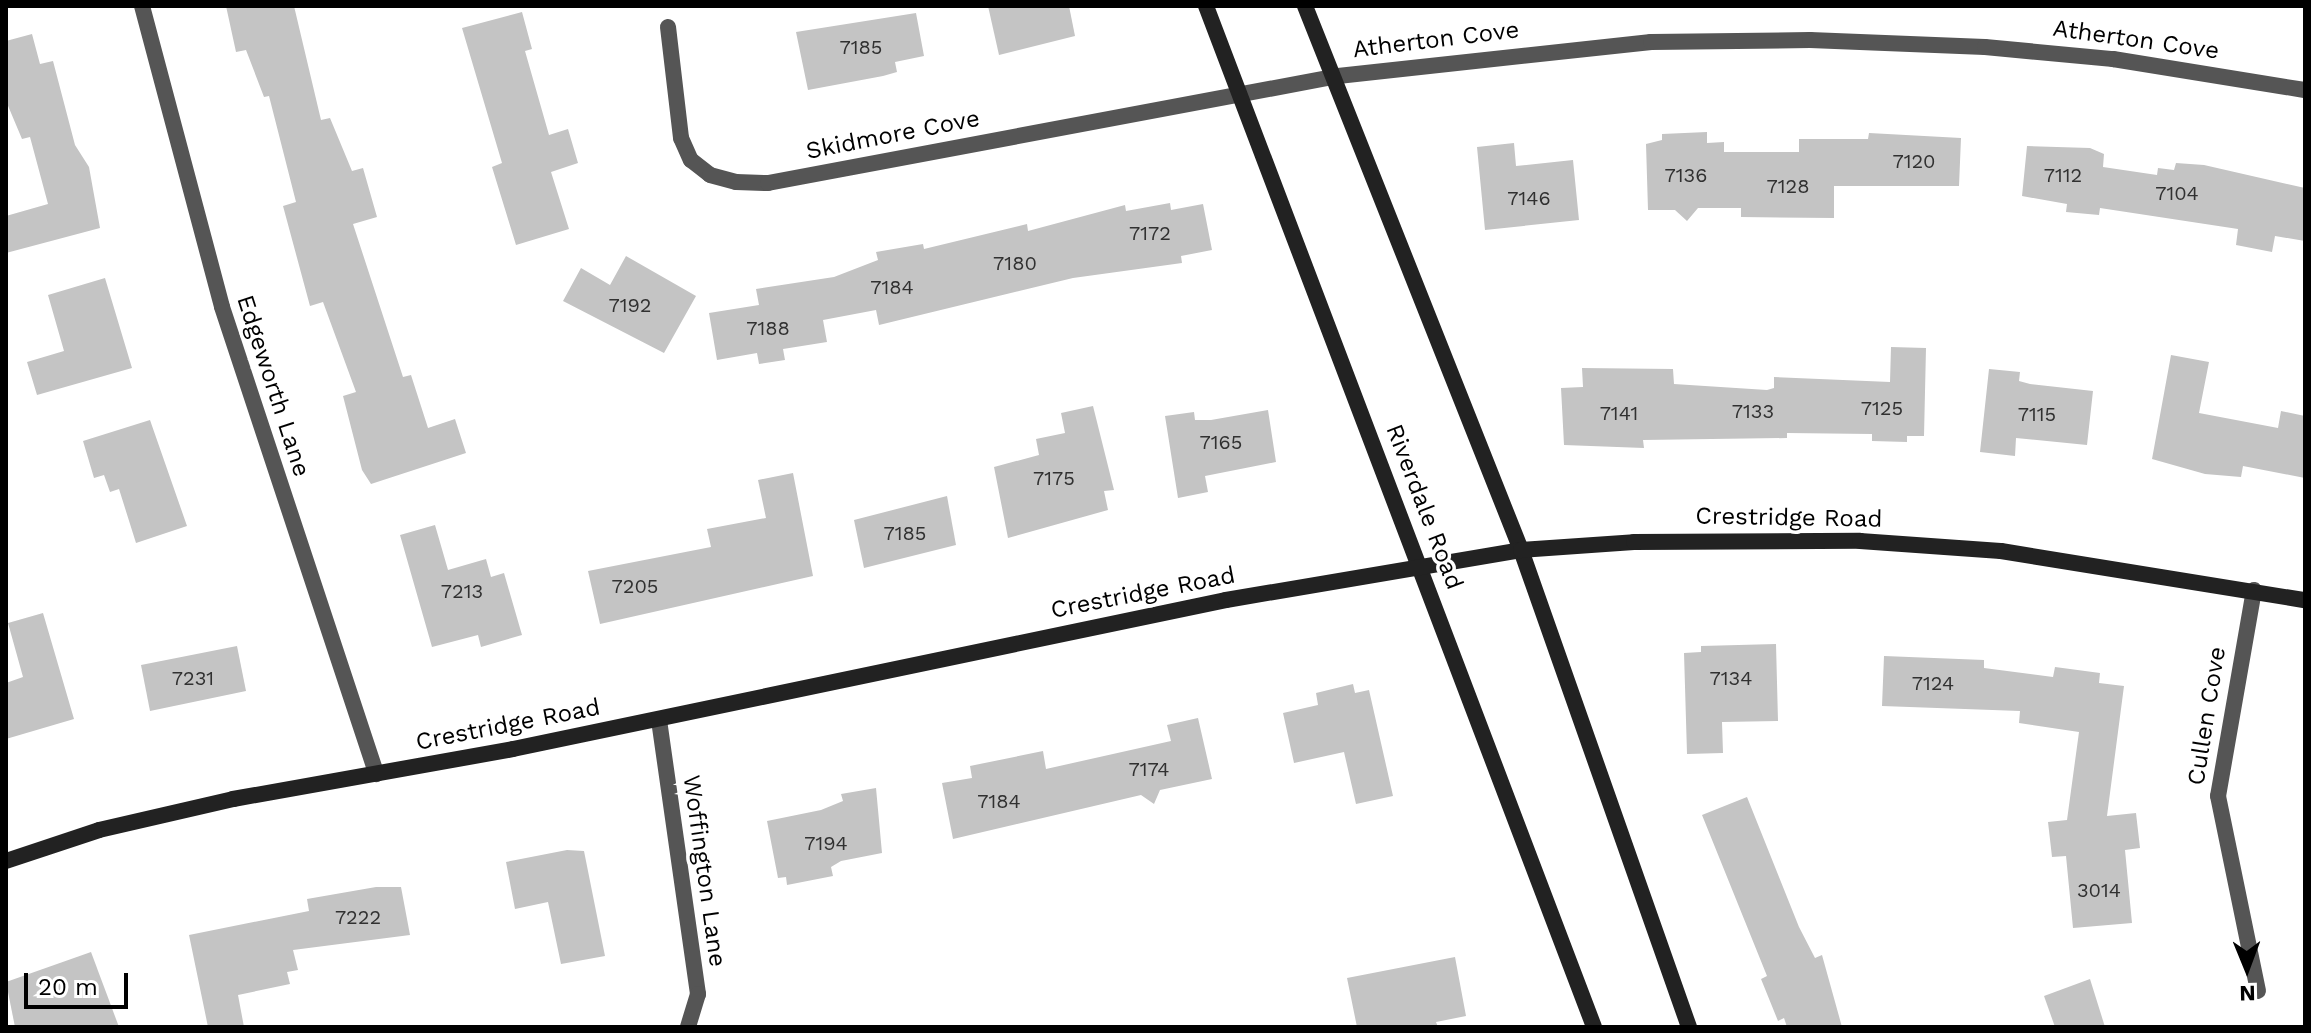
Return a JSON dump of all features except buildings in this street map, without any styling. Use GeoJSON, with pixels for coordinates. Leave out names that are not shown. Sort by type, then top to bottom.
{"type":"FeatureCollection","features":[{"type":"Feature","properties":{"kind":"street","name":"Edgeworth Lane"},"geometry":{"type":"LineString","coordinates":[[142,6],[222,307],[376,774]]}},
{"type":"Feature","properties":{"kind":"street","name":"Riverdale Road"},"geometry":{"type":"LineString","coordinates":[[1206,6],[1243,91],[1594,1027]]}},
{"type":"Feature","properties":{"kind":"street"},"geometry":{"type":"LineString","coordinates":[[1305,6],[1338,76],[1521,550],[1689,1027]]}},
{"type":"Feature","properties":{"kind":"street","name":"Skidmore Cove"},"geometry":{"type":"LineString","coordinates":[[668,27],[681,138],[691,160],[710,175],[736,182],[836,171],[1243,91]]}},
{"type":"Feature","properties":{"kind":"street","name":"Atherton Cove"},"geometry":{"type":"LineString","coordinates":[[1243,91],[1557,49],[1810,40],[2045,52],[2305,90]]}},
{"type":"Feature","properties":{"kind":"street","name":"Crestridge Road"},"geometry":{"type":"LineString","coordinates":[[6,861],[114,827],[659,720],[1226,600],[1521,550],[1680,540],[1860,541],[2001,551],[2305,600]]}},
{"type":"Feature","properties":{"kind":"street","name":"Cullen Cove"},"geometry":{"type":"LineString","coordinates":[[2254,590],[2218,796],[2258,991]]}},
{"type":"Feature","properties":{"kind":"street","name":"Woffington Lane"},"geometry":{"type":"LineString","coordinates":[[659,720],[698,994],[688,1027]]}}]}
